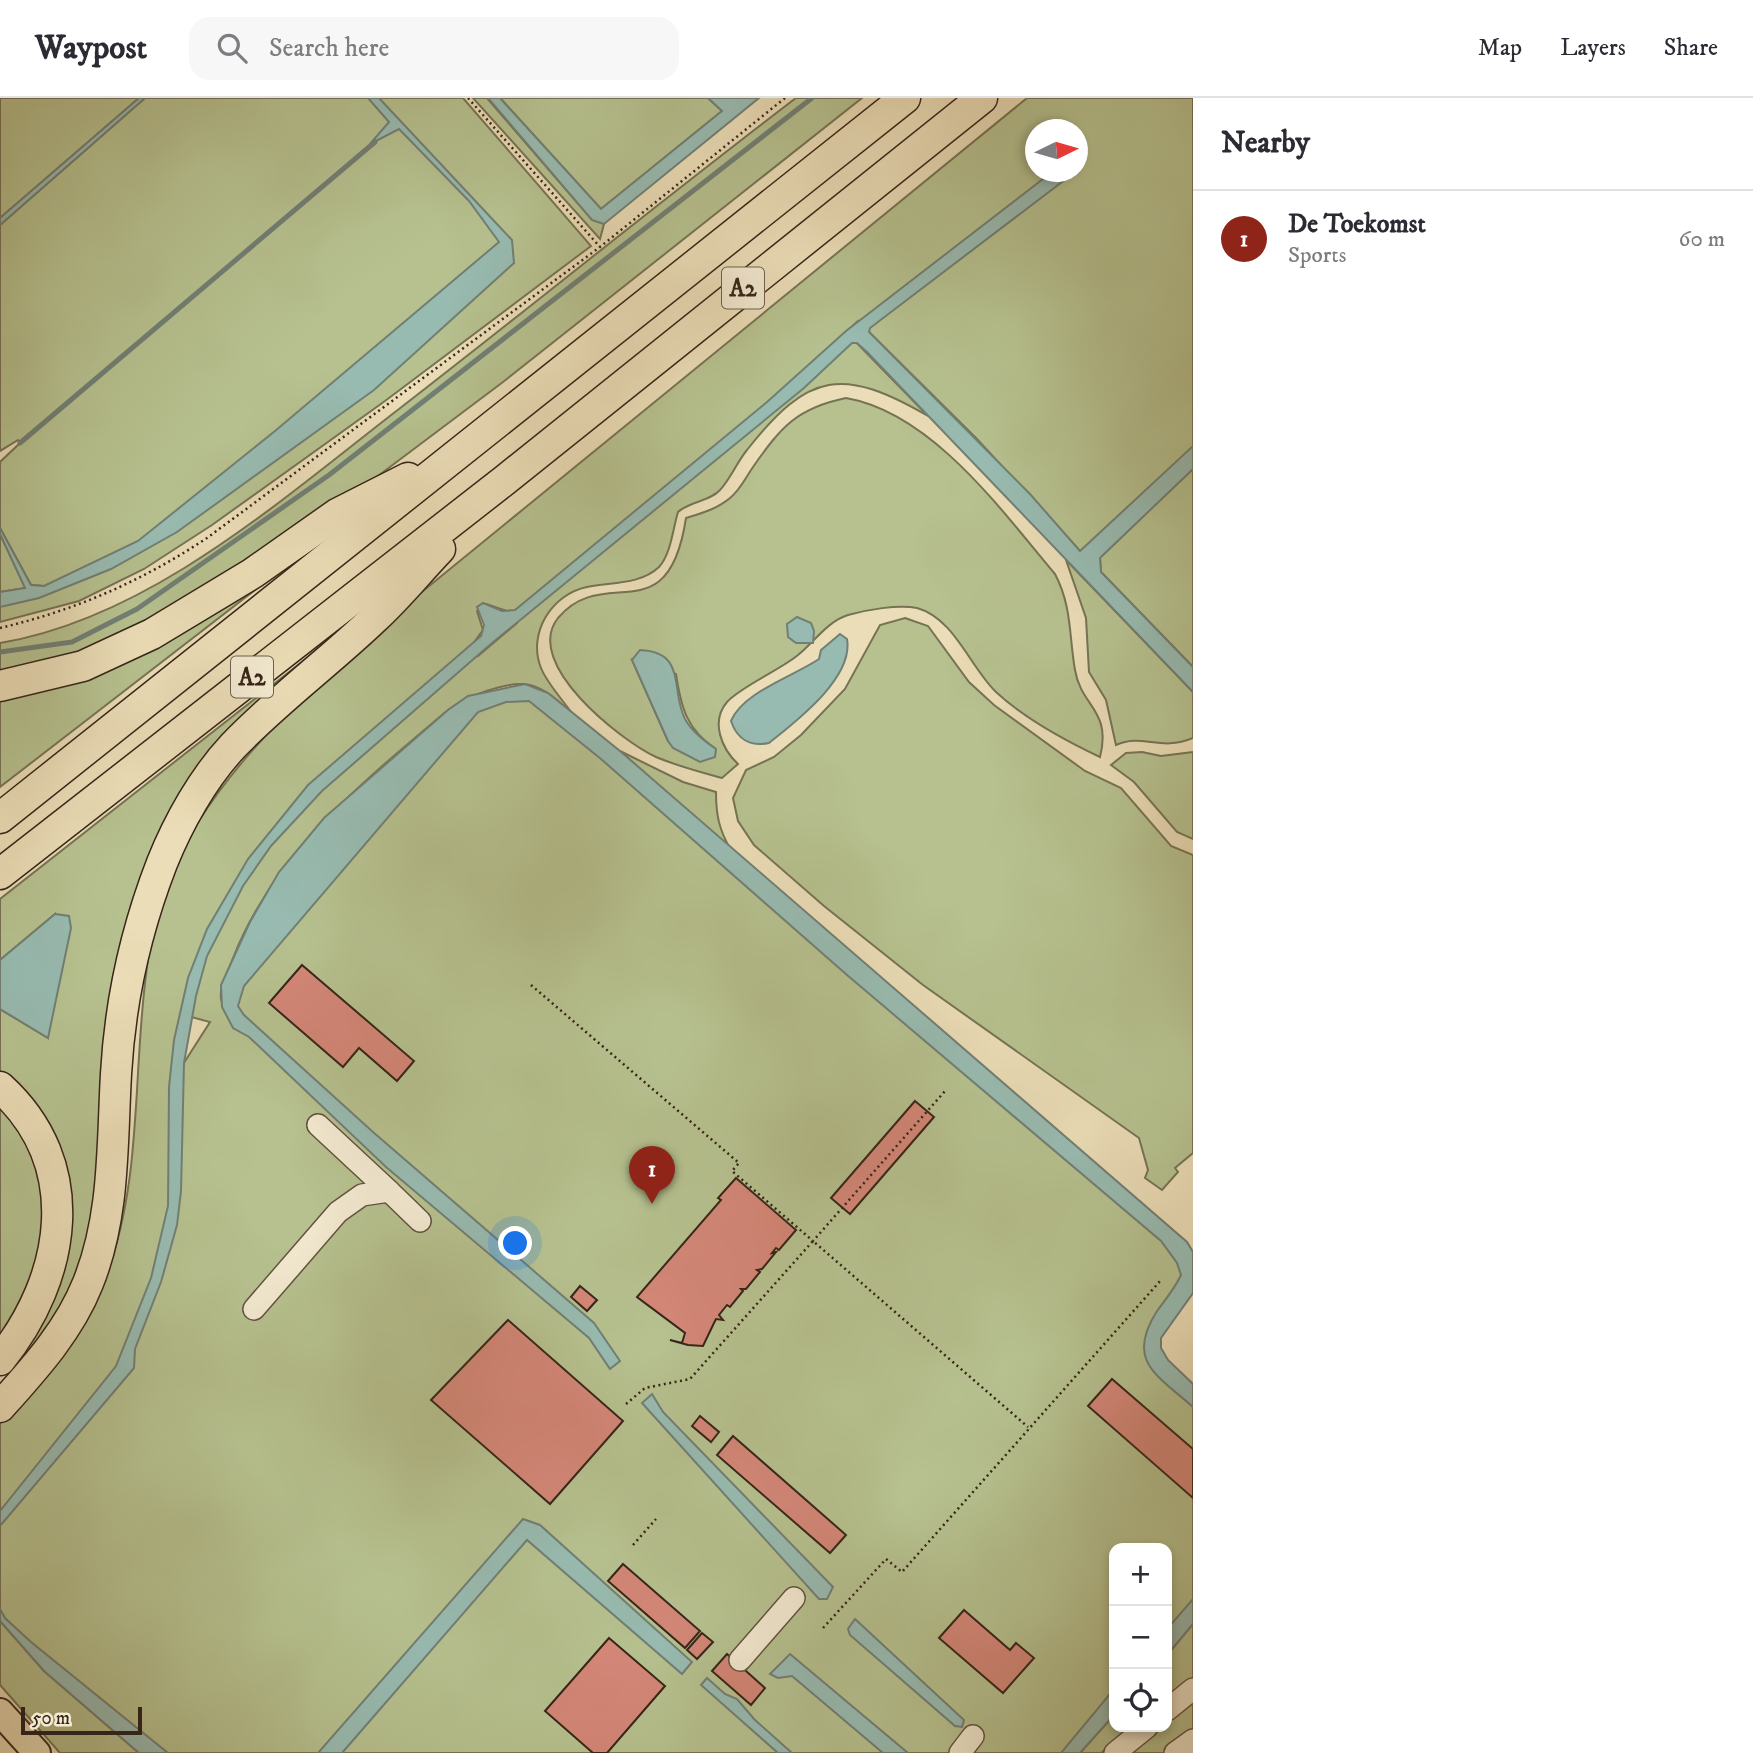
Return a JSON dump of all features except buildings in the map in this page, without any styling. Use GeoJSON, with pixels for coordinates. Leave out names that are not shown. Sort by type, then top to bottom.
{"type":"FeatureCollection","features":[{"type":"Feature","properties":{"kind":"highway","name":"A2"},"geometry":{"type":"LineString","coordinates":[[0,818],[905,98]]}},
{"type":"Feature","properties":{"kind":"highway","name":"A2"},"geometry":{"type":"LineString","coordinates":[[0,874],[505,480],[982,98]]}},
{"type":"Feature","properties":{"kind":"highway","name":"A2"},"geometry":{"type":"LineString","coordinates":[[0,686],[83,666],[152,634],[253,573],[337,514],[468,447]]}},
{"type":"Feature","properties":{"kind":"highway","name":"A2"},"geometry":{"type":"LineString","coordinates":[[0,1407],[47,1353],[70,1319],[89,1283],[100,1250],[113,1170],[116,1072],[130,968],[163,862],[185,816],[233,747],[376,617],[505,480]]}},
{"type":"Feature","properties":{"kind":"highway"},"geometry":{"type":"LineString","coordinates":[[0,1087],[32,1121],[40,1136],[55,1180],[59,1214],[50,1266],[42,1289],[0,1360]]}},
{"type":"Feature","properties":{"kind":"main road"},"geometry":{"type":"LineString","coordinates":[[0,1712],[37,1753]]}},
{"type":"Feature","properties":{"kind":"street"},"geometry":{"type":"LineString","coordinates":[[318,1125],[420,1221]]}},
{"type":"Feature","properties":{"kind":"street"},"geometry":{"type":"LineString","coordinates":[[254,1309],[338,1212],[362,1195],[389,1191]]}},
{"type":"Feature","properties":{"kind":"street"},"geometry":{"type":"LineString","coordinates":[[740,1660],[794,1598]]}},
{"type":"Feature","properties":{"kind":"street"},"geometry":{"type":"LineString","coordinates":[[1172,1706],[1193,1689]]}},
{"type":"Feature","properties":{"kind":"street"},"geometry":{"type":"LineString","coordinates":[[1115,1753],[1141,1732]]}},
{"type":"Feature","properties":{"kind":"street"},"geometry":{"type":"LineString","coordinates":[[960,1753],[974,1735]]}},
{"type":"Feature","properties":{"kind":"street"},"geometry":{"type":"LineString","coordinates":[[1175,1753],[1193,1740]]}},
{"type":"Feature","properties":{"kind":"path"},"geometry":{"type":"LineString","coordinates":[[468,98],[600,247]]}},
{"type":"Feature","properties":{"kind":"path"},"geometry":{"type":"LineString","coordinates":[[0,628],[57,614],[161,568],[207,538],[600,247],[785,98]]}},
{"type":"Feature","properties":{"kind":"path"},"geometry":{"type":"LineString","coordinates":[[531,985],[738,1163],[733,1171],[1028,1427]]}},
{"type":"Feature","properties":{"kind":"path"},"geometry":{"type":"LineString","coordinates":[[626,1404],[645,1388],[690,1379],[945,1091]]}},
{"type":"Feature","properties":{"kind":"path"},"geometry":{"type":"LineString","coordinates":[[823,1628],[886,1559],[902,1572],[1161,1280]]}},
{"type":"Feature","properties":{"kind":"path"},"geometry":{"type":"LineString","coordinates":[[633,1545],[656,1519]]}},
{"type":"Feature","properties":{"kind":"green space"},"geometry":{"type":"Polygon","coordinates":[[[0,98],[139,98],[0,218],[0,98]]]}},
{"type":"Feature","properties":{"kind":"green space"},"geometry":{"type":"Polygon","coordinates":[[[145,98],[463,98],[591,246],[385,401],[212,525],[144,569],[79,601],[0,622],[0,602],[44,586],[31,585],[0,528],[0,462],[20,443],[18,440],[0,451],[0,225],[145,98]]]}},
{"type":"Feature","properties":{"kind":"green space"},"geometry":{"type":"Polygon","coordinates":[[[473,98],[487,98],[592,220],[604,224],[600,239],[473,98]]]}},
{"type":"Feature","properties":{"kind":"green space"},"geometry":{"type":"Polygon","coordinates":[[[500,98],[708,98],[722,111],[601,209],[500,98]]]}},
{"type":"Feature","properties":{"kind":"green space"},"geometry":{"type":"Polygon","coordinates":[[[796,98],[862,98],[503,382],[350,497],[127,647],[0,678],[0,643],[55,629],[109,609],[161,582],[212,550],[308,480],[796,98]]]}},
{"type":"Feature","properties":{"kind":"green space"},"geometry":{"type":"Polygon","coordinates":[[[1027,98],[1193,98],[1193,667],[1101,572],[1100,558],[1080,551],[977,439],[858,321],[846,332],[928,416],[898,400],[850,384],[829,385],[809,392],[789,404],[747,450],[716,494],[678,512],[669,548],[659,567],[634,580],[574,591],[553,606],[540,629],[538,655],[541,668],[571,712],[552,696],[530,685],[521,684],[487,691],[448,710],[354,792],[297,851],[272,884],[251,920],[221,992],[222,1003],[235,984],[468,708],[504,690],[522,690],[544,696],[1163,1231],[1181,1253],[1185,1269],[1178,1292],[1145,1347],[1154,1365],[1193,1400],[1193,1606],[1172,1630],[1172,1543],[1109,1543],[1109,1702],[1065,1753],[151,1753],[22,1640],[0,1612],[0,1423],[61,1353],[87,1315],[107,1273],[118,1238],[131,1164],[142,1012],[153,926],[159,902],[185,844],[204,813],[249,754],[352,649],[1027,98]],[[486,604],[477,611],[483,630],[472,645],[478,656],[517,623],[510,612],[486,604]],[[184,1015],[179,1051],[172,1199],[176,1177],[180,1069],[210,1022],[184,1015]]]}},
{"type":"Feature","properties":{"kind":"green space"},"geometry":{"type":"Polygon","coordinates":[[[846,398],[877,407],[936,443],[988,494],[1055,574],[1067,609],[1078,682],[1102,729],[1100,757],[1045,728],[1007,701],[987,682],[951,632],[930,613],[917,608],[882,608],[841,618],[790,661],[733,696],[722,710],[719,726],[727,751],[738,764],[722,778],[672,763],[640,748],[580,698],[564,677],[553,656],[550,636],[558,618],[576,602],[595,595],[650,587],[665,576],[677,554],[686,518],[715,508],[730,498],[782,430],[802,414],[846,398]],[[632,660],[668,741],[716,749],[698,734],[687,717],[676,674],[632,660]]]}},
{"type":"Feature","properties":{"kind":"green space"},"geometry":{"type":"Polygon","coordinates":[[[0,534],[2,538],[26,588],[0,592],[0,534]]]}},
{"type":"Feature","properties":{"kind":"green space"},"geometry":{"type":"Polygon","coordinates":[[[325,536],[0,787],[0,695],[325,536]]]}},
{"type":"Feature","properties":{"kind":"green space"},"geometry":{"type":"Polygon","coordinates":[[[1066,560],[1193,692],[1193,738],[1171,743],[1135,741],[1116,745],[1106,700],[1089,672],[1086,618],[1066,560]]]}},
{"type":"Feature","properties":{"kind":"green space"},"geometry":{"type":"Polygon","coordinates":[[[905,618],[928,626],[969,682],[994,705],[1085,771],[1121,788],[1171,846],[1193,855],[1193,1153],[1175,1168],[1178,1172],[1162,1190],[1145,1178],[1148,1170],[1139,1138],[923,985],[824,906],[754,845],[738,821],[733,798],[746,770],[774,757],[801,735],[845,689],[880,625],[905,618]]]}},
{"type":"Feature","properties":{"kind":"green space"},"geometry":{"type":"Polygon","coordinates":[[[354,621],[148,868],[101,1215],[72,1300],[13,1377],[65,1184],[0,1081],[0,1009],[48,1038],[55,914],[0,960],[0,899],[354,621]]]}},
{"type":"Feature","properties":{"kind":"green space"},"geometry":{"type":"Polygon","coordinates":[[[620,751],[683,782],[716,792],[719,822],[731,850],[620,751]]]}},
{"type":"Feature","properties":{"kind":"green space"},"geometry":{"type":"Polygon","coordinates":[[[1142,752],[1161,756],[1193,752],[1193,839],[1177,832],[1134,782],[1111,765],[1126,753],[1142,752]]]}},
{"type":"Feature","properties":{"kind":"green space"},"geometry":{"type":"Polygon","coordinates":[[[0,1104],[22,1132],[36,1161],[44,1190],[45,1218],[41,1248],[32,1277],[0,1336],[0,1104]]]}},
{"type":"Feature","properties":{"kind":"green space"},"geometry":{"type":"Polygon","coordinates":[[[0,1621],[44,1671],[139,1753],[60,1753],[0,1685],[0,1621]]]}},
{"type":"Feature","properties":{"kind":"green space"},"geometry":{"type":"Polygon","coordinates":[[[1193,1624],[1193,1678],[1172,1696],[1172,1669],[1172,1649],[1193,1624]]]}},
{"type":"Feature","properties":{"kind":"green space"},"geometry":{"type":"Polygon","coordinates":[[[1193,1701],[1193,1733],[1166,1753],[1130,1753],[1156,1732],[1172,1732],[1172,1719],[1193,1701]]]}},
{"type":"Feature","properties":{"kind":"green space"},"geometry":{"type":"Polygon","coordinates":[[[1109,1721],[1109,1732],[1127,1732],[1101,1753],[1080,1753],[1109,1721]]]}},
{"type":"Feature","properties":{"kind":"water"},"geometry":{"type":"Polygon","coordinates":[[[139,98],[145,98],[0,225],[0,218],[139,98]]]}},
{"type":"Feature","properties":{"kind":"water"},"geometry":{"type":"Polygon","coordinates":[[[368,98],[379,98],[512,240],[514,263],[374,390],[177,532],[111,569],[39,598],[0,607],[0,592],[25,588],[0,534],[0,528],[31,585],[44,586],[138,541],[275,431],[499,242],[469,201],[399,129],[370,144],[389,122],[368,98]]]}},
{"type":"Feature","properties":{"kind":"water"},"geometry":{"type":"Polygon","coordinates":[[[488,98],[500,98],[601,209],[722,111],[708,98],[759,98],[604,224],[592,220],[488,98]]]}},
{"type":"Feature","properties":{"kind":"water"},"geometry":{"type":"Polygon","coordinates":[[[1039,182],[1062,182],[870,328],[869,332],[1030,494],[1080,551],[1193,446],[1193,469],[1100,558],[1101,572],[1193,667],[1193,692],[867,352],[857,343],[852,343],[804,388],[492,643],[322,791],[271,846],[243,886],[207,956],[196,996],[184,1063],[181,1191],[177,1225],[161,1282],[135,1349],[134,1368],[0,1526],[0,1511],[116,1366],[151,1278],[168,1206],[169,1087],[174,1040],[188,978],[207,929],[248,859],[308,785],[481,636],[484,625],[477,607],[483,603],[502,611],[515,610],[767,402],[846,331],[1039,182]]]}},
{"type":"Feature","properties":{"kind":"water"},"geometry":{"type":"Polygon","coordinates":[[[797,617],[811,623],[814,631],[813,643],[796,643],[788,637],[787,624],[797,617]]]}},
{"type":"Feature","properties":{"kind":"water"},"geometry":{"type":"Polygon","coordinates":[[[840,634],[847,639],[847,654],[841,669],[832,684],[807,711],[769,743],[750,743],[737,733],[731,721],[746,701],[819,659],[821,650],[840,634]]]}},
{"type":"Feature","properties":{"kind":"water"},"geometry":{"type":"Polygon","coordinates":[[[640,650],[655,652],[665,657],[671,665],[685,719],[699,736],[716,749],[715,757],[700,762],[673,748],[668,741],[632,660],[640,650]]]}},
{"type":"Feature","properties":{"kind":"water"},"geometry":{"type":"Polygon","coordinates":[[[525,684],[548,693],[620,751],[1187,1242],[1193,1252],[1193,1293],[1161,1338],[1161,1348],[1168,1360],[1193,1384],[1193,1407],[1157,1376],[1145,1355],[1144,1343],[1148,1328],[1181,1275],[1177,1263],[1161,1241],[847,975],[601,759],[529,701],[506,702],[478,712],[244,986],[238,1006],[244,1015],[373,1132],[594,1323],[620,1361],[610,1369],[589,1338],[386,1167],[249,1037],[233,1028],[222,1007],[221,985],[250,922],[279,872],[324,818],[448,710],[468,696],[525,684]]]}},
{"type":"Feature","properties":{"kind":"water"},"geometry":{"type":"Polygon","coordinates":[[[55,914],[69,916],[71,928],[48,1038],[0,1009],[0,960],[55,914]]]}},
{"type":"Feature","properties":{"kind":"water"},"geometry":{"type":"Polygon","coordinates":[[[652,1394],[663,1412],[833,1587],[827,1599],[819,1599],[642,1403],[652,1394]]]}},
{"type":"Feature","properties":{"kind":"water"},"geometry":{"type":"Polygon","coordinates":[[[523,1519],[540,1525],[692,1662],[682,1674],[527,1540],[342,1753],[318,1753],[523,1519]]]}},
{"type":"Feature","properties":{"kind":"water"},"geometry":{"type":"Polygon","coordinates":[[[1193,1599],[1193,1624],[1172,1649],[1172,1623],[1193,1599]]]}},
{"type":"Feature","properties":{"kind":"water"},"geometry":{"type":"Polygon","coordinates":[[[0,1609],[5,1618],[31,1642],[168,1753],[139,1753],[44,1671],[0,1621],[0,1609]]]}},
{"type":"Feature","properties":{"kind":"water"},"geometry":{"type":"Polygon","coordinates":[[[855,1619],[964,1720],[962,1727],[955,1726],[850,1635],[848,1629],[855,1619]]]}},
{"type":"Feature","properties":{"kind":"water"},"geometry":{"type":"Polygon","coordinates":[[[790,1654],[908,1753],[883,1753],[792,1676],[778,1678],[770,1674],[790,1654]]]}},
{"type":"Feature","properties":{"kind":"water"},"geometry":{"type":"Polygon","coordinates":[[[707,1678],[725,1694],[737,1699],[755,1720],[792,1753],[778,1753],[701,1685],[707,1678]]]}},
{"type":"Feature","properties":{"kind":"water"},"geometry":{"type":"Polygon","coordinates":[[[1109,1695],[1109,1721],[1080,1753],[1061,1753],[1109,1695]]]}},
{"type":"Feature","properties":{"kind":"waterway"},"geometry":{"type":"LineString","coordinates":[[0,652],[72,642],[137,609],[329,475],[812,98]]}},
{"type":"Feature","properties":{"kind":"waterway"},"geometry":{"type":"LineString","coordinates":[[20,443],[375,142]]}},
{"type":"Feature","properties":{"kind":"place","name":"De Toekomst"},"geometry":{"type":"Point","coordinates":[652,1204]}}]}
